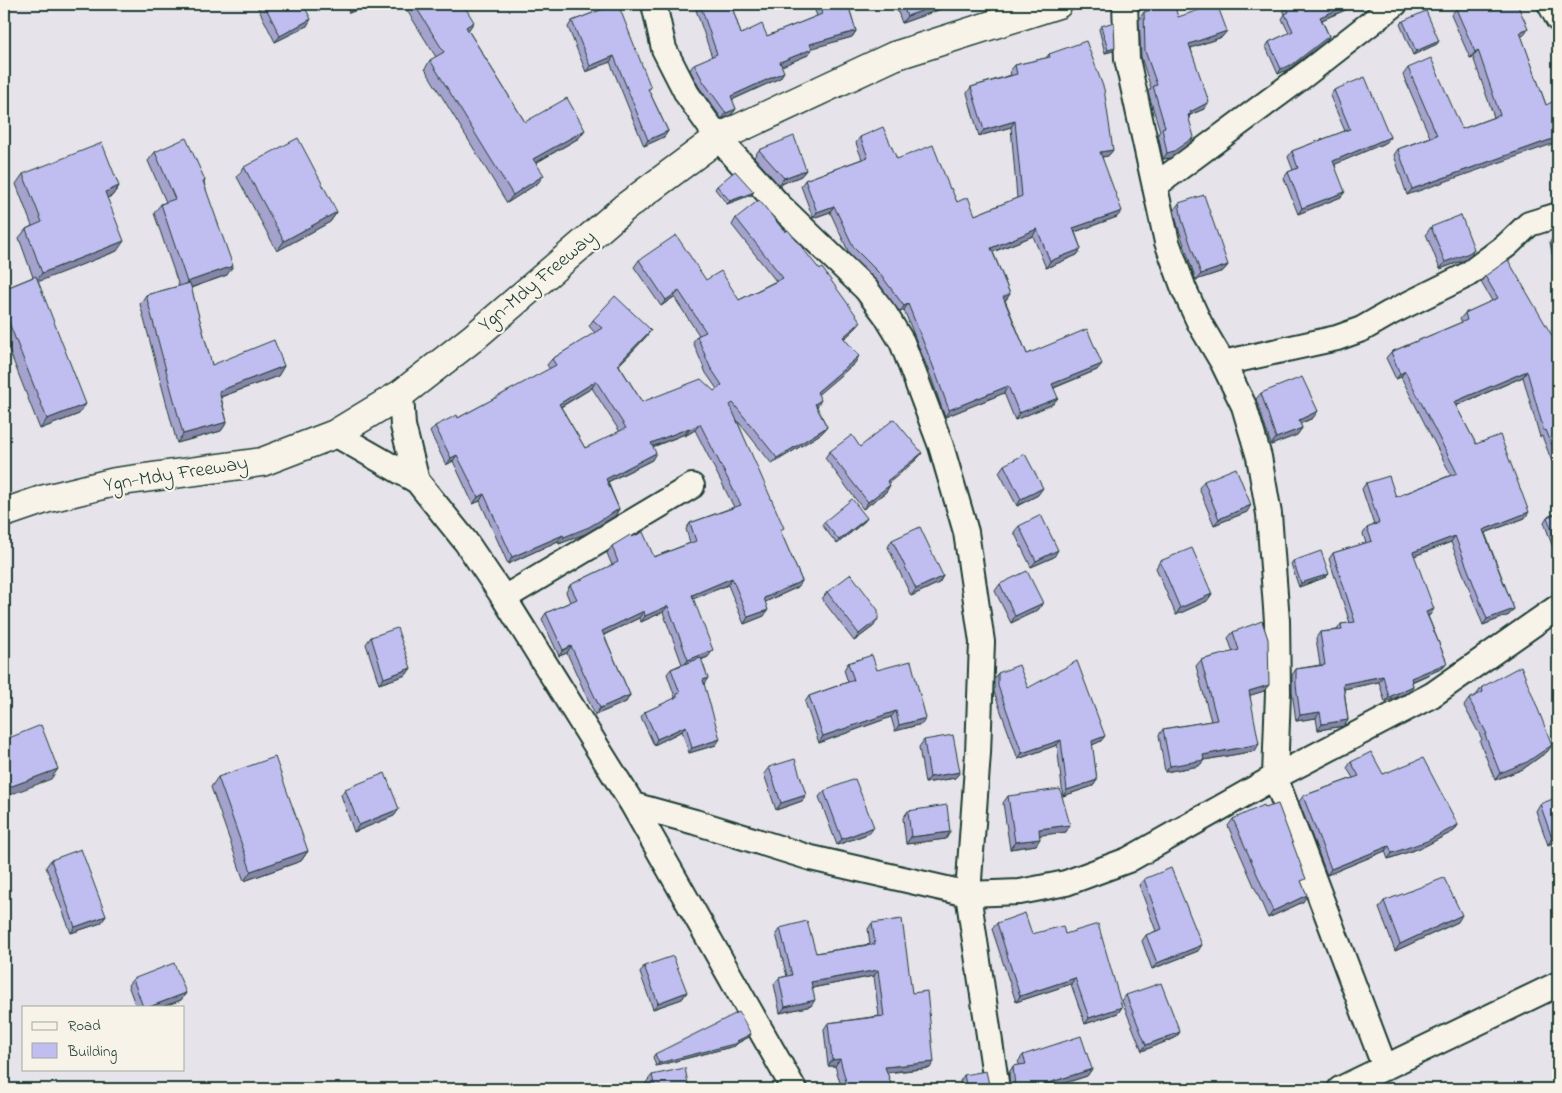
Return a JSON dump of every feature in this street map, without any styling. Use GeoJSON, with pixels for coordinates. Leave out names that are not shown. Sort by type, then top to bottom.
{"type":"FeatureCollection","features":[{"type":"Feature","properties":{"kind":"main road","name":"Ygn-Mdy Freeway"},"geometry":{"type":"LineString","coordinates":[[4,513],[45,498],[115,482],[262,462],[335,434],[401,394],[473,338],[624,208],[718,138],[894,56],[1058,4]]}},
{"type":"Feature","properties":{"kind":"street"},"geometry":{"type":"LineString","coordinates":[[654,4],[664,49],[687,94],[718,138],[780,205],[866,289],[885,314],[902,342],[941,446],[966,532],[982,642],[978,753],[968,894],[998,1089]]}},
{"type":"Feature","properties":{"kind":"street"},"geometry":{"type":"LineString","coordinates":[[1124,4],[1127,60],[1167,242],[1184,289],[1200,324],[1223,363],[1244,406],[1259,457],[1269,514],[1277,621],[1278,692],[1275,777],[1385,1068]]}},
{"type":"Feature","properties":{"kind":"street"},"geometry":{"type":"LineString","coordinates":[[1156,185],[1395,4]]}},
{"type":"Feature","properties":{"kind":"street"},"geometry":{"type":"LineString","coordinates":[[1550,4],[1558,19]]}},
{"type":"Feature","properties":{"kind":"street"},"geometry":{"type":"LineString","coordinates":[[1223,363],[1337,338],[1362,329],[1467,275],[1507,245],[1529,224],[1558,215]]}},
{"type":"Feature","properties":{"kind":"street"},"geometry":{"type":"LineString","coordinates":[[401,394],[403,426],[417,481]]}},
{"type":"Feature","properties":{"kind":"street"},"geometry":{"type":"LineString","coordinates":[[335,434],[417,481],[466,542],[504,598],[633,805],[794,1089]]}},
{"type":"Feature","properties":{"kind":"street"},"geometry":{"type":"LineString","coordinates":[[504,598],[692,486]]}},
{"type":"Feature","properties":{"kind":"street"},"geometry":{"type":"LineString","coordinates":[[633,805],[810,858],[968,894],[1020,892],[1066,883],[1128,860],[1275,777],[1432,695],[1558,607]]}},
{"type":"Feature","properties":{"kind":"street"},"geometry":{"type":"LineString","coordinates":[[1340,1089],[1558,984]]}},
{"type":"Feature","properties":{"kind":"building"},"geometry":{"type":"Polygon","coordinates":[[[264,4],[303,4],[311,19],[280,36],[264,4]]]}},
{"type":"Feature","properties":{"kind":"building"},"geometry":{"type":"Polygon","coordinates":[[[414,4],[445,4],[449,9],[463,4],[474,22],[466,27],[525,122],[567,98],[585,130],[533,159],[544,175],[513,195],[430,60],[444,52],[414,4]]]}},
{"type":"Feature","properties":{"kind":"building"},"geometry":{"type":"Polygon","coordinates":[[[618,4],[651,88],[648,89],[668,131],[648,140],[614,56],[590,66],[572,21],[618,4]]]}},
{"type":"Feature","properties":{"kind":"building"},"geometry":{"type":"Polygon","coordinates":[[[700,4],[731,4],[741,34],[762,24],[767,36],[822,14],[819,4],[848,4],[856,31],[810,44],[812,49],[780,62],[784,72],[731,96],[736,109],[726,113],[703,81],[694,64],[717,54],[700,4]]]}},
{"type":"Feature","properties":{"kind":"building"},"geometry":{"type":"Polygon","coordinates":[[[902,4],[941,4],[907,16],[902,4]]]}},
{"type":"Feature","properties":{"kind":"building"},"geometry":{"type":"Polygon","coordinates":[[[1174,4],[1178,17],[1217,4],[1227,31],[1189,44],[1209,102],[1188,115],[1194,137],[1174,151],[1167,153],[1162,128],[1165,127],[1153,86],[1157,85],[1145,51],[1144,12],[1174,4]]]}},
{"type":"Feature","properties":{"kind":"building"},"geometry":{"type":"Polygon","coordinates":[[[1285,4],[1351,4],[1320,17],[1329,36],[1293,64],[1281,69],[1269,42],[1293,31],[1285,14],[1289,12],[1285,4]]]}},
{"type":"Feature","properties":{"kind":"building"},"geometry":{"type":"Polygon","coordinates":[[[1467,4],[1517,4],[1528,28],[1520,32],[1546,105],[1558,99],[1558,137],[1412,189],[1398,149],[1437,135],[1408,68],[1431,58],[1462,129],[1500,115],[1478,50],[1475,52],[1456,9],[1467,4]]]}},
{"type":"Feature","properties":{"kind":"building"},"geometry":{"type":"Polygon","coordinates":[[[1426,11],[1439,41],[1416,51],[1403,21],[1426,11]]]}},
{"type":"Feature","properties":{"kind":"building"},"geometry":{"type":"Polygon","coordinates":[[[1114,22],[1115,48],[1108,50],[1101,26],[1114,22]]]}},
{"type":"Feature","properties":{"kind":"building"},"geometry":{"type":"Polygon","coordinates":[[[1086,41],[1104,89],[1113,150],[1100,152],[1122,211],[1073,228],[1081,249],[1050,261],[1037,229],[991,248],[1010,294],[1003,297],[1027,354],[1087,329],[1102,364],[1052,384],[1058,398],[1019,413],[1008,386],[949,410],[908,304],[904,306],[881,275],[854,248],[834,206],[817,212],[805,180],[868,157],[860,137],[883,127],[897,159],[933,145],[957,202],[968,197],[975,215],[1022,196],[1015,121],[984,130],[971,87],[1017,74],[1015,65],[1050,57],[1049,54],[1086,41]]]}},
{"type":"Feature","properties":{"kind":"building"},"geometry":{"type":"Polygon","coordinates":[[[1365,77],[1390,137],[1333,161],[1345,192],[1302,208],[1288,172],[1298,168],[1292,151],[1350,129],[1334,90],[1365,77]]]}},
{"type":"Feature","properties":{"kind":"building"},"geometry":{"type":"Polygon","coordinates":[[[794,136],[806,170],[784,178],[759,150],[794,136]]]}},
{"type":"Feature","properties":{"kind":"building"},"geometry":{"type":"Polygon","coordinates":[[[186,138],[205,180],[203,181],[233,266],[187,282],[161,204],[175,199],[155,152],[186,138]]]}},
{"type":"Feature","properties":{"kind":"building"},"geometry":{"type":"Polygon","coordinates":[[[298,138],[337,212],[284,241],[244,167],[298,138]]]}},
{"type":"Feature","properties":{"kind":"building"},"geometry":{"type":"Polygon","coordinates":[[[102,143],[119,186],[105,192],[124,241],[42,273],[26,229],[42,222],[23,174],[102,143]]]}},
{"type":"Feature","properties":{"kind":"building"},"geometry":{"type":"Polygon","coordinates":[[[735,171],[754,192],[730,201],[717,186],[735,171]]]}},
{"type":"Feature","properties":{"kind":"building"},"geometry":{"type":"Polygon","coordinates":[[[1204,195],[1228,265],[1201,274],[1182,220],[1179,203],[1204,195]]]}},
{"type":"Feature","properties":{"kind":"building"},"geometry":{"type":"Polygon","coordinates":[[[759,200],[785,232],[788,230],[820,270],[822,268],[861,322],[843,337],[859,356],[817,392],[821,400],[815,404],[827,427],[777,458],[733,403],[730,405],[784,528],[780,530],[802,581],[764,598],[768,610],[748,617],[732,578],[692,595],[713,650],[688,660],[668,606],[645,616],[644,611],[602,631],[630,695],[600,708],[571,646],[563,650],[546,613],[577,599],[570,585],[618,562],[612,546],[630,535],[632,537],[643,532],[654,557],[696,541],[690,523],[741,505],[700,424],[651,443],[656,453],[606,479],[619,509],[589,527],[564,537],[563,535],[512,557],[484,494],[478,497],[457,455],[451,458],[435,426],[457,415],[458,418],[556,365],[552,359],[602,328],[593,320],[615,296],[651,330],[618,364],[642,402],[701,379],[714,391],[722,385],[710,367],[697,336],[706,332],[679,291],[666,300],[639,260],[676,235],[706,280],[721,271],[739,300],[783,278],[736,218],[759,200]],[[596,381],[559,404],[585,448],[626,428],[596,381]]]}},
{"type":"Feature","properties":{"kind":"building"},"geometry":{"type":"Polygon","coordinates":[[[1461,215],[1474,249],[1469,253],[1445,262],[1431,227],[1461,215]]]}},
{"type":"Feature","properties":{"kind":"building"},"geometry":{"type":"Polygon","coordinates":[[[1558,234],[1558,259],[1554,236],[1558,234]]]}},
{"type":"Feature","properties":{"kind":"building"},"geometry":{"type":"Polygon","coordinates":[[[1508,260],[1558,346],[1558,352],[1554,354],[1558,368],[1558,460],[1546,430],[1544,431],[1527,371],[1454,402],[1476,444],[1500,435],[1529,512],[1483,530],[1514,609],[1487,619],[1455,536],[1413,552],[1434,609],[1426,612],[1447,663],[1411,678],[1413,686],[1389,697],[1383,676],[1343,684],[1348,720],[1322,724],[1320,712],[1300,715],[1296,669],[1325,665],[1320,632],[1342,630],[1341,624],[1355,622],[1333,553],[1372,541],[1367,528],[1379,523],[1366,483],[1389,476],[1396,497],[1457,473],[1405,371],[1400,374],[1391,352],[1467,320],[1465,313],[1498,298],[1485,276],[1508,260]]]}},
{"type":"Feature","properties":{"kind":"building"},"geometry":{"type":"Polygon","coordinates":[[[36,276],[86,404],[47,419],[4,310],[4,289],[36,276]]]}},
{"type":"Feature","properties":{"kind":"building"},"geometry":{"type":"Polygon","coordinates":[[[190,283],[212,365],[274,340],[284,366],[219,391],[227,422],[183,434],[146,295],[190,283]]]}},
{"type":"Feature","properties":{"kind":"building"},"geometry":{"type":"Polygon","coordinates":[[[1302,377],[1318,411],[1299,420],[1302,428],[1276,438],[1261,393],[1302,377]]]}},
{"type":"Feature","properties":{"kind":"building"},"geometry":{"type":"Polygon","coordinates":[[[894,419],[922,453],[887,481],[890,485],[868,502],[829,452],[852,435],[860,447],[894,419]]]}},
{"type":"Feature","properties":{"kind":"building"},"geometry":{"type":"Polygon","coordinates":[[[1025,454],[1043,488],[1021,499],[1004,465],[1025,454]]]}},
{"type":"Feature","properties":{"kind":"building"},"geometry":{"type":"Polygon","coordinates":[[[1236,468],[1251,505],[1219,519],[1204,481],[1236,468]]]}},
{"type":"Feature","properties":{"kind":"building"},"geometry":{"type":"Polygon","coordinates":[[[852,499],[867,518],[839,540],[824,522],[852,499]]]}},
{"type":"Feature","properties":{"kind":"building"},"geometry":{"type":"Polygon","coordinates":[[[1558,513],[1558,547],[1547,517],[1558,513]]]}},
{"type":"Feature","properties":{"kind":"building"},"geometry":{"type":"Polygon","coordinates":[[[1041,515],[1058,550],[1036,561],[1019,526],[1041,515]]]}},
{"type":"Feature","properties":{"kind":"building"},"geometry":{"type":"Polygon","coordinates":[[[920,527],[943,576],[916,589],[892,540],[920,527]]]}},
{"type":"Feature","properties":{"kind":"building"},"geometry":{"type":"Polygon","coordinates":[[[1192,548],[1212,594],[1180,608],[1160,561],[1192,548]]]}},
{"type":"Feature","properties":{"kind":"building"},"geometry":{"type":"Polygon","coordinates":[[[1321,551],[1329,574],[1301,583],[1293,561],[1321,551]]]}},
{"type":"Feature","properties":{"kind":"building"},"geometry":{"type":"Polygon","coordinates":[[[1027,571],[1043,603],[1015,616],[1000,584],[1027,571]]]}},
{"type":"Feature","properties":{"kind":"building"},"geometry":{"type":"Polygon","coordinates":[[[851,574],[878,610],[878,619],[859,634],[827,592],[851,574]]]}},
{"type":"Feature","properties":{"kind":"building"},"geometry":{"type":"Polygon","coordinates":[[[1262,621],[1268,639],[1269,685],[1249,691],[1259,744],[1203,755],[1204,760],[1170,766],[1163,729],[1217,720],[1201,660],[1239,650],[1233,632],[1262,621]]]}},
{"type":"Feature","properties":{"kind":"building"},"geometry":{"type":"Polygon","coordinates":[[[397,628],[411,668],[384,678],[371,637],[397,628]]]}},
{"type":"Feature","properties":{"kind":"building"},"geometry":{"type":"Polygon","coordinates":[[[872,655],[877,670],[911,661],[926,718],[899,725],[896,711],[823,736],[809,696],[854,680],[848,663],[872,655]]]}},
{"type":"Feature","properties":{"kind":"building"},"geometry":{"type":"Polygon","coordinates":[[[701,658],[708,678],[703,680],[720,739],[692,748],[686,726],[657,739],[645,712],[677,697],[677,694],[680,693],[671,669],[701,658]]]}},
{"type":"Feature","properties":{"kind":"building"},"geometry":{"type":"Polygon","coordinates":[[[1077,661],[1105,736],[1092,741],[1097,780],[1067,790],[1061,740],[1022,753],[998,686],[998,673],[1019,665],[1028,688],[1077,661]]]}},
{"type":"Feature","properties":{"kind":"building"},"geometry":{"type":"Polygon","coordinates":[[[1521,666],[1552,745],[1527,762],[1500,773],[1485,735],[1487,734],[1469,699],[1483,692],[1482,687],[1521,666]]]}},
{"type":"Feature","properties":{"kind":"building"},"geometry":{"type":"Polygon","coordinates":[[[41,725],[58,769],[4,789],[4,740],[41,725]]]}},
{"type":"Feature","properties":{"kind":"building"},"geometry":{"type":"Polygon","coordinates":[[[953,735],[960,772],[930,777],[924,740],[953,735]]]}},
{"type":"Feature","properties":{"kind":"building"},"geometry":{"type":"Polygon","coordinates":[[[1371,752],[1383,774],[1423,758],[1458,825],[1427,841],[1392,853],[1389,846],[1331,869],[1303,796],[1359,776],[1351,762],[1371,752]]]}},
{"type":"Feature","properties":{"kind":"building"},"geometry":{"type":"Polygon","coordinates":[[[275,757],[308,851],[251,871],[218,777],[275,757]]]}},
{"type":"Feature","properties":{"kind":"building"},"geometry":{"type":"Polygon","coordinates":[[[795,759],[806,795],[781,803],[769,767],[795,759]]]}},
{"type":"Feature","properties":{"kind":"building"},"geometry":{"type":"Polygon","coordinates":[[[385,773],[399,809],[359,825],[345,789],[385,773]]]}},
{"type":"Feature","properties":{"kind":"building"},"geometry":{"type":"Polygon","coordinates":[[[855,779],[874,827],[842,839],[824,791],[855,779]]]}},
{"type":"Feature","properties":{"kind":"building"},"geometry":{"type":"Polygon","coordinates":[[[1060,789],[1070,825],[1039,829],[1040,839],[1015,842],[1008,796],[1060,789]]]}},
{"type":"Feature","properties":{"kind":"building"},"geometry":{"type":"Polygon","coordinates":[[[1558,797],[1558,836],[1552,838],[1540,804],[1558,797]]]}},
{"type":"Feature","properties":{"kind":"building"},"geometry":{"type":"Polygon","coordinates":[[[1278,804],[1306,879],[1301,881],[1307,895],[1273,911],[1233,819],[1264,805],[1265,808],[1278,804]]]}},
{"type":"Feature","properties":{"kind":"building"},"geometry":{"type":"Polygon","coordinates":[[[947,805],[950,832],[911,837],[908,811],[947,805]]]}},
{"type":"Feature","properties":{"kind":"building"},"geometry":{"type":"Polygon","coordinates":[[[81,849],[106,916],[75,927],[51,860],[81,849]]]}},
{"type":"Feature","properties":{"kind":"building"},"geometry":{"type":"Polygon","coordinates":[[[1171,868],[1202,945],[1157,963],[1146,935],[1162,929],[1144,879],[1171,868]]]}},
{"type":"Feature","properties":{"kind":"building"},"geometry":{"type":"Polygon","coordinates":[[[1444,878],[1462,915],[1400,944],[1384,901],[1444,878]]]}},
{"type":"Feature","properties":{"kind":"building"},"geometry":{"type":"Polygon","coordinates":[[[1025,913],[1032,934],[1063,926],[1065,934],[1098,924],[1122,1007],[1089,1018],[1075,978],[1020,996],[997,923],[1025,913]]]}},
{"type":"Feature","properties":{"kind":"building"},"geometry":{"type":"Polygon","coordinates":[[[902,919],[912,993],[927,991],[934,1062],[885,1067],[893,1089],[848,1089],[840,1059],[832,1060],[828,1023],[884,1016],[878,970],[811,982],[815,1000],[785,1007],[779,978],[792,975],[780,928],[807,921],[816,953],[875,944],[872,923],[902,919]]]}},
{"type":"Feature","properties":{"kind":"building"},"geometry":{"type":"Polygon","coordinates":[[[673,956],[687,992],[658,1003],[644,966],[673,956]]]}},
{"type":"Feature","properties":{"kind":"building"},"geometry":{"type":"Polygon","coordinates":[[[174,963],[186,993],[152,1006],[143,1006],[133,979],[174,963]]]}},
{"type":"Feature","properties":{"kind":"building"},"geometry":{"type":"Polygon","coordinates":[[[1161,983],[1180,1032],[1146,1045],[1126,995],[1161,983]]]}},
{"type":"Feature","properties":{"kind":"building"},"geometry":{"type":"Polygon","coordinates":[[[739,1012],[751,1034],[737,1041],[738,1043],[659,1063],[655,1054],[739,1012]]]}},
{"type":"Feature","properties":{"kind":"building"},"geometry":{"type":"Polygon","coordinates":[[[1081,1036],[1092,1069],[1030,1089],[1013,1089],[1015,1087],[1013,1066],[1026,1064],[1023,1055],[1081,1036]]]}},
{"type":"Feature","properties":{"kind":"building"},"geometry":{"type":"Polygon","coordinates":[[[4,1054],[9,1067],[4,1069],[4,1054]]]}},
{"type":"Feature","properties":{"kind":"building"},"geometry":{"type":"Polygon","coordinates":[[[685,1068],[689,1089],[655,1089],[652,1075],[685,1068]]]}},
{"type":"Feature","properties":{"kind":"building"},"geometry":{"type":"Polygon","coordinates":[[[986,1071],[990,1089],[967,1089],[964,1075],[986,1071]]]}}]}
